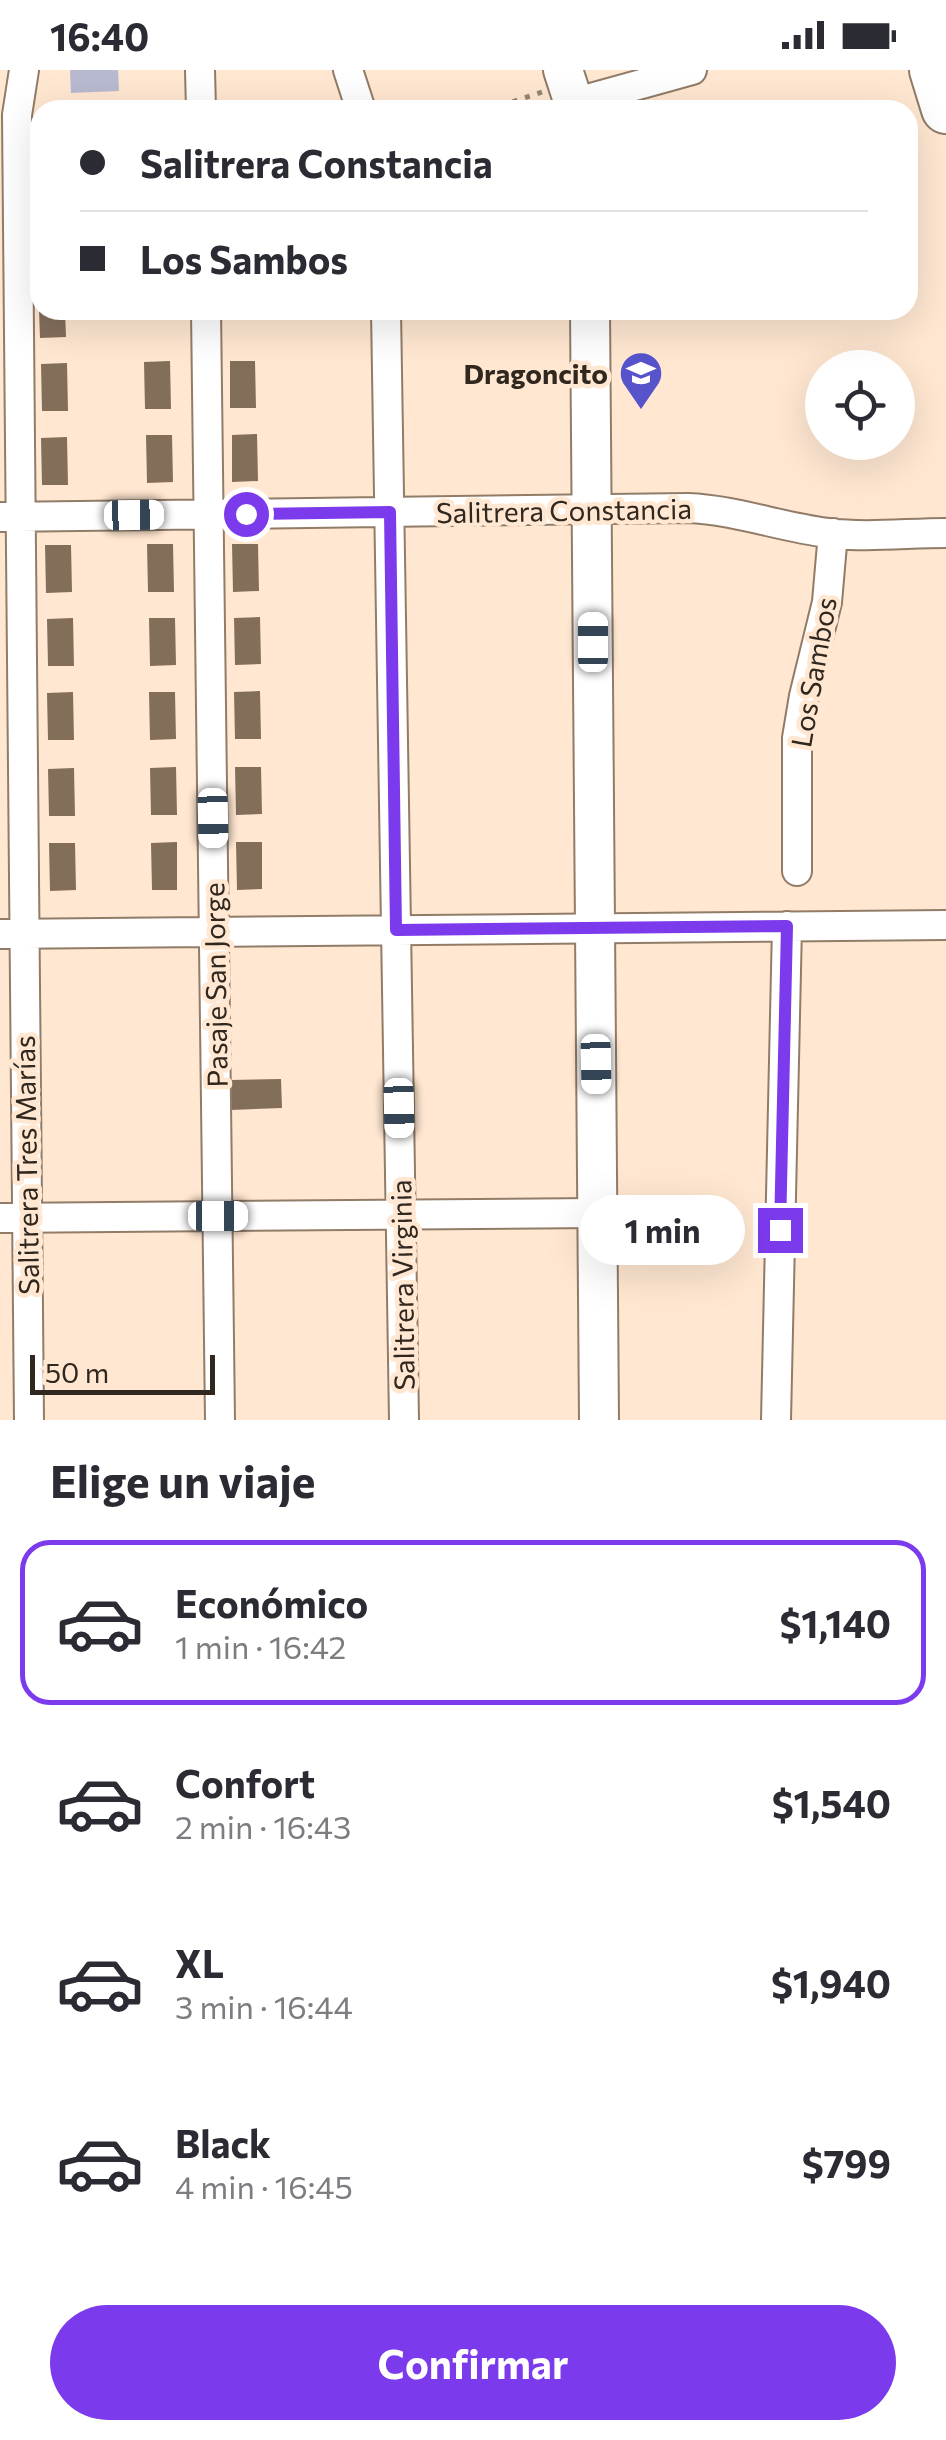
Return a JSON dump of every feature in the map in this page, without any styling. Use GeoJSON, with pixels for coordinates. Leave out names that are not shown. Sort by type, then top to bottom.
{"type":"FeatureCollection","features":[{"type":"Feature","properties":{"kind":"highway"},"geometry":{"type":"LineString","coordinates":[[934,70],[946,110]]}},
{"type":"Feature","properties":{"kind":"street","name":"Salitrera Tres Marías"},"geometry":{"type":"LineString","coordinates":[[24,70],[17,115],[10,517],[14,1218],[29,1420]]}},
{"type":"Feature","properties":{"kind":"street"},"geometry":{"type":"LineString","coordinates":[[200,70],[201,100]]}},
{"type":"Feature","properties":{"kind":"street"},"geometry":{"type":"LineString","coordinates":[[348,70],[358,100]]}},
{"type":"Feature","properties":{"kind":"street"},"geometry":{"type":"LineString","coordinates":[[570,92],[692,70]]}},
{"type":"Feature","properties":{"kind":"street","name":"Pasaje San Jorge"},"geometry":{"type":"LineString","coordinates":[[206,320],[220,1420]]}},
{"type":"Feature","properties":{"kind":"street","name":"Salitrera Virginia"},"geometry":{"type":"LineString","coordinates":[[386,320],[404,1420]]}},
{"type":"Feature","properties":{"kind":"street"},"geometry":{"type":"LineString","coordinates":[[590,320],[600,1420]]}},
{"type":"Feature","properties":{"kind":"street","name":"Salitrera Constancia"},"geometry":{"type":"LineString","coordinates":[[10,517],[714,509],[833,534],[946,534]]}},
{"type":"Feature","properties":{"kind":"street","name":"Los Sambos"},"geometry":{"type":"LineString","coordinates":[[797,871],[797,738],[827,602],[833,534]]}},
{"type":"Feature","properties":{"kind":"street"},"geometry":{"type":"LineString","coordinates":[[12,934],[946,925]]}},
{"type":"Feature","properties":{"kind":"street"},"geometry":{"type":"LineString","coordinates":[[776,1420],[787,926]]}},
{"type":"Feature","properties":{"kind":"street"},"geometry":{"type":"LineString","coordinates":[[14,1218],[597,1213]]}},
{"type":"Feature","properties":{"kind":"path"},"geometry":{"type":"LineString","coordinates":[[534,100],[570,92]]}},
{"type":"Feature","properties":{"kind":"shaded area"},"geometry":{"type":"Polygon","coordinates":[[[70,70],[118,70],[119,91],[71,93],[70,70]]]}},
{"type":"Feature","properties":{"kind":"building"},"geometry":{"type":"Polygon","coordinates":[[[39,320],[65,320],[66,337],[40,338],[39,320]]]}},
{"type":"Feature","properties":{"kind":"building"},"geometry":{"type":"Polygon","coordinates":[[[170,361],[171,409],[145,409],[144,362],[170,361]]]}},
{"type":"Feature","properties":{"kind":"building"},"geometry":{"type":"Polygon","coordinates":[[[230,361],[255,361],[256,408],[230,408],[230,361]]]}},
{"type":"Feature","properties":{"kind":"building"},"geometry":{"type":"Polygon","coordinates":[[[67,363],[68,411],[42,411],[41,364],[67,363]]]}},
{"type":"Feature","properties":{"kind":"building"},"geometry":{"type":"Polygon","coordinates":[[[257,434],[258,481],[232,482],[232,435],[257,434]]]}},
{"type":"Feature","properties":{"kind":"building"},"geometry":{"type":"Polygon","coordinates":[[[146,435],[172,435],[173,482],[147,483],[146,435]]]}},
{"type":"Feature","properties":{"kind":"building"},"geometry":{"type":"Polygon","coordinates":[[[67,437],[68,485],[42,485],[41,438],[67,437]]]}},
{"type":"Feature","properties":{"kind":"building"},"geometry":{"type":"Polygon","coordinates":[[[147,544],[173,544],[174,592],[148,592],[147,544]]]}},
{"type":"Feature","properties":{"kind":"building"},"geometry":{"type":"Polygon","coordinates":[[[232,544],[258,544],[259,591],[233,592],[232,544]]]}},
{"type":"Feature","properties":{"kind":"building"},"geometry":{"type":"Polygon","coordinates":[[[45,545],[71,545],[72,592],[46,593],[45,545]]]}},
{"type":"Feature","properties":{"kind":"building"},"geometry":{"type":"Polygon","coordinates":[[[260,617],[261,664],[235,665],[234,618],[260,617]]]}},
{"type":"Feature","properties":{"kind":"building"},"geometry":{"type":"Polygon","coordinates":[[[73,618],[74,666],[48,666],[47,619],[73,618]]]}},
{"type":"Feature","properties":{"kind":"building"},"geometry":{"type":"Polygon","coordinates":[[[149,618],[175,618],[176,665],[150,666],[149,618]]]}},
{"type":"Feature","properties":{"kind":"building"},"geometry":{"type":"Polygon","coordinates":[[[260,691],[261,739],[235,739],[234,692],[260,691]]]}},
{"type":"Feature","properties":{"kind":"building"},"geometry":{"type":"Polygon","coordinates":[[[73,692],[74,740],[48,740],[47,693],[73,692]]]}},
{"type":"Feature","properties":{"kind":"building"},"geometry":{"type":"Polygon","coordinates":[[[149,692],[175,692],[176,739],[150,740],[149,692]]]}},
{"type":"Feature","properties":{"kind":"building"},"geometry":{"type":"Polygon","coordinates":[[[176,767],[177,815],[151,815],[150,768],[176,767]]]}},
{"type":"Feature","properties":{"kind":"building"},"geometry":{"type":"Polygon","coordinates":[[[235,767],[261,767],[262,814],[236,815],[235,767]]]}},
{"type":"Feature","properties":{"kind":"building"},"geometry":{"type":"Polygon","coordinates":[[[74,768],[75,816],[49,816],[48,769],[74,768]]]}},
{"type":"Feature","properties":{"kind":"building"},"geometry":{"type":"Polygon","coordinates":[[[177,842],[177,890],[152,890],[151,843],[177,842]]]}},
{"type":"Feature","properties":{"kind":"building"},"geometry":{"type":"Polygon","coordinates":[[[236,842],[262,842],[262,889],[237,890],[236,842]]]}},
{"type":"Feature","properties":{"kind":"building"},"geometry":{"type":"Polygon","coordinates":[[[49,843],[75,843],[76,890],[50,891],[49,843]]]}},
{"type":"Feature","properties":{"kind":"building"},"geometry":{"type":"Polygon","coordinates":[[[281,1079],[282,1108],[231,1110],[230,1080],[281,1079]]]}},
{"type":"Feature","properties":{"kind":"place","name":"Dragoncito"},"geometry":{"type":"Point","coordinates":[641,411]}},
{"type":"Feature","properties":{"kind":"route"},"geometry":{"type":"LineString","coordinates":[[246,514],[390,512],[396,930],[787,926],[780,1230]]}}]}
